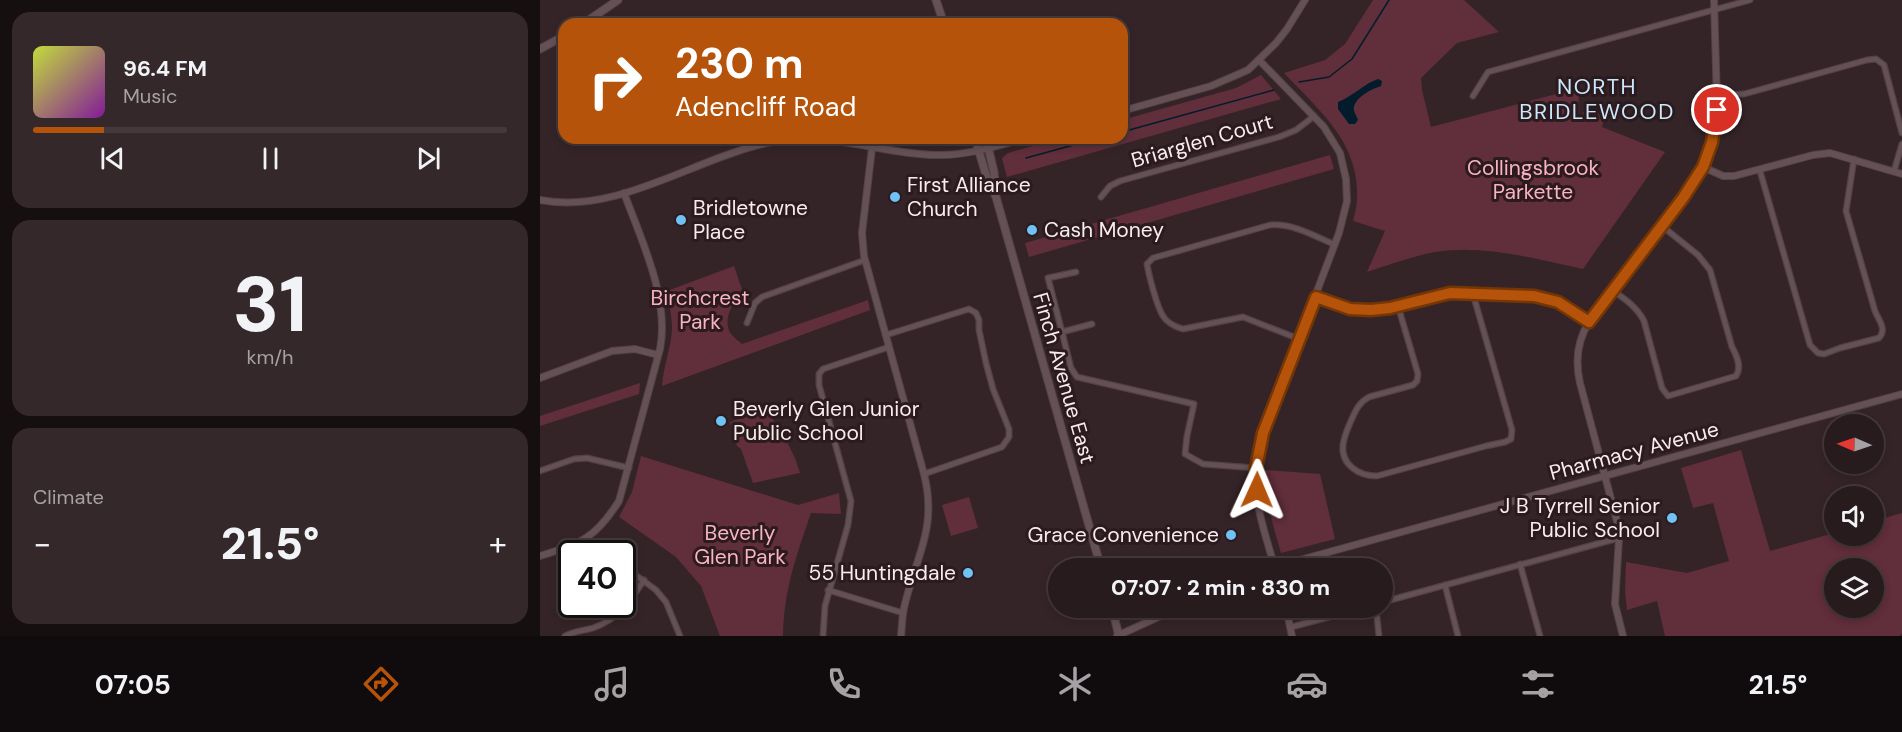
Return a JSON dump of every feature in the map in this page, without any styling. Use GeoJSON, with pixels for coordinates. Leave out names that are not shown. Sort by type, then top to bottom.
{"type":"FeatureCollection","features":[{"type":"Feature","properties":{"kind":"main road"},"geometry":{"type":"LineString","coordinates":[[592,18],[618,0]]}},
{"type":"Feature","properties":{"kind":"main road"},"geometry":{"type":"LineString","coordinates":[[936,0],[942,18]]}},
{"type":"Feature","properties":{"kind":"main road"},"geometry":{"type":"LineString","coordinates":[[540,50],[558,40]]}},
{"type":"Feature","properties":{"kind":"main road","name":"Finch Avenue East"},"geometry":{"type":"LineString","coordinates":[[977,144],[986,175],[996,197],[1098,558]]}},
{"type":"Feature","properties":{"kind":"main road","name":"Finch Avenue East"},"geometry":{"type":"LineString","coordinates":[[988,144],[994,172],[996,197]]}},
{"type":"Feature","properties":{"kind":"main road"},"geometry":{"type":"LineString","coordinates":[[1114,618],[1118,636]]}},
{"type":"Feature","properties":{"kind":"street"},"geometry":{"type":"LineString","coordinates":[[1128,109],[1211,86],[1248,70],[1287,29],[1305,0]]}},
{"type":"Feature","properties":{"kind":"street"},"geometry":{"type":"LineString","coordinates":[[1623,636],[1615,604],[1619,538],[1617,519],[1580,383],[1577,367],[1579,342],[1589,322],[1662,226],[1703,167],[1715,129],[1717,95],[1714,0]]}},
{"type":"Feature","properties":{"kind":"street"},"geometry":{"type":"LineString","coordinates":[[1473,96],[1488,72],[1750,0]]}},
{"type":"Feature","properties":{"kind":"street"},"geometry":{"type":"LineString","coordinates":[[1717,95],[1744,94],[1876,59],[1884,65],[1902,133]]}},
{"type":"Feature","properties":{"kind":"street"},"geometry":{"type":"LineString","coordinates":[[1259,60],[1335,143],[1345,170],[1347,201],[1335,244],[1259,448],[1256,468],[1258,500],[1272,558]]}},
{"type":"Feature","properties":{"kind":"street","name":"Briarglen Court"},"geometry":{"type":"LineString","coordinates":[[1101,197],[1110,186],[1120,181],[1279,137],[1296,130],[1313,117]]}},
{"type":"Feature","properties":{"kind":"street"},"geometry":{"type":"LineString","coordinates":[[540,200],[589,202],[624,193],[764,144]]}},
{"type":"Feature","properties":{"kind":"street"},"geometry":{"type":"LineString","coordinates":[[843,144],[935,155],[955,155],[1004,144]]}},
{"type":"Feature","properties":{"kind":"street"},"geometry":{"type":"LineString","coordinates":[[1894,171],[1902,144]]}},
{"type":"Feature","properties":{"kind":"street"},"geometry":{"type":"LineString","coordinates":[[872,148],[862,233],[865,260],[929,499],[925,540],[903,613],[901,636]]}},
{"type":"Feature","properties":{"kind":"street"},"geometry":{"type":"LineString","coordinates":[[1703,167],[1729,177],[1822,154],[1836,154],[1902,174]]}},
{"type":"Feature","properties":{"kind":"street"},"geometry":{"type":"LineString","coordinates":[[1760,171],[1809,340],[1813,349],[1824,354],[1878,338],[1883,327],[1875,311],[1846,211],[1854,159]]}},
{"type":"Feature","properties":{"kind":"street"},"geometry":{"type":"LineString","coordinates":[[540,556],[587,539],[608,519],[619,501],[658,355],[663,328],[660,298],[624,193]]}},
{"type":"Feature","properties":{"kind":"street"},"geometry":{"type":"LineString","coordinates":[[1299,339],[1243,317],[1183,329],[1177,327],[1163,316],[1147,264],[1154,258],[1270,225],[1293,228],[1335,244]]}},
{"type":"Feature","properties":{"kind":"street"},"geometry":{"type":"LineString","coordinates":[[1612,290],[1640,313],[1662,388],[1668,396],[1736,376],[1739,369],[1737,359],[1710,270],[1698,255],[1662,226]]}},
{"type":"Feature","properties":{"kind":"street"},"geometry":{"type":"LineString","coordinates":[[747,323],[755,303],[762,297],[865,260]]}},
{"type":"Feature","properties":{"kind":"street"},"geometry":{"type":"LineString","coordinates":[[1076,272],[1048,278],[1071,368],[1077,377],[1194,404],[1185,454],[1203,464],[1256,468]]}},
{"type":"Feature","properties":{"kind":"street"},"geometry":{"type":"LineString","coordinates":[[1316,297],[1350,309],[1371,310],[1450,293],[1541,297],[1558,302],[1589,322]]}},
{"type":"Feature","properties":{"kind":"street"},"geometry":{"type":"LineString","coordinates":[[1398,306],[1418,374],[1417,381],[1413,385],[1369,397],[1363,400],[1356,409],[1342,448],[1350,466],[1368,476],[1377,476],[1511,439],[1512,430],[1473,294]]}},
{"type":"Feature","properties":{"kind":"street"},"geometry":{"type":"LineString","coordinates":[[886,334],[969,309],[976,313],[980,320],[979,330],[986,363],[993,389],[1009,429],[1009,437],[1002,447],[924,474]]}},
{"type":"Feature","properties":{"kind":"street"},"geometry":{"type":"LineString","coordinates":[[1062,332],[1092,324]]}},
{"type":"Feature","properties":{"kind":"street"},"geometry":{"type":"LineString","coordinates":[[823,636],[828,590],[848,525],[851,501],[819,386],[819,374],[823,369],[889,347]]}},
{"type":"Feature","properties":{"kind":"street"},"geometry":{"type":"LineString","coordinates":[[540,378],[612,351],[635,349],[658,355]]}},
{"type":"Feature","properties":{"kind":"street","name":"Pharmacy Avenue"},"geometry":{"type":"LineString","coordinates":[[1310,558],[1902,394]]}},
{"type":"Feature","properties":{"kind":"street"},"geometry":{"type":"LineString","coordinates":[[540,471],[574,459],[587,458],[629,468]]}},
{"type":"Feature","properties":{"kind":"street"},"geometry":{"type":"LineString","coordinates":[[1393,599],[1619,538]]}},
{"type":"Feature","properties":{"kind":"street"},"geometry":{"type":"LineString","coordinates":[[1520,564],[1540,636]]}},
{"type":"Feature","properties":{"kind":"street"},"geometry":{"type":"LineString","coordinates":[[636,575],[656,590],[666,602],[680,636]]}},
{"type":"Feature","properties":{"kind":"street"},"geometry":{"type":"LineString","coordinates":[[565,636],[608,622],[628,605],[644,580]]}},
{"type":"Feature","properties":{"kind":"street"},"geometry":{"type":"LineString","coordinates":[[1444,585],[1458,636]]}},
{"type":"Feature","properties":{"kind":"street"},"geometry":{"type":"LineString","coordinates":[[828,590],[903,613]]}},
{"type":"Feature","properties":{"kind":"street"},"geometry":{"type":"LineString","coordinates":[[1118,636],[1157,618]]}},
{"type":"Feature","properties":{"kind":"street"},"geometry":{"type":"LineString","coordinates":[[1289,618],[1292,636]]}},
{"type":"Feature","properties":{"kind":"street"},"geometry":{"type":"LineString","coordinates":[[1291,627],[1325,618]]}},
{"type":"Feature","properties":{"kind":"street"},"geometry":{"type":"LineString","coordinates":[[1377,618],[1379,636]]}},
{"type":"Feature","properties":{"kind":"green space","name":"Collingsbrook Parkette"},"geometry":{"type":"Polygon","coordinates":[[[1373,0],[1464,0],[1499,32],[1457,43],[1421,78],[1431,127],[1579,88],[1578,117],[1582,118],[1583,112],[1588,109],[1605,114],[1602,127],[1665,152],[1583,269],[1491,251],[1453,250],[1418,256],[1367,272],[1385,231],[1353,221],[1357,201],[1352,160],[1334,128],[1284,73],[1325,60],[1345,44],[1373,0]]]}},
{"type":"Feature","properties":{"kind":"green space"},"geometry":{"type":"Polygon","coordinates":[[[1261,75],[1281,99],[1128,143],[1128,118],[1236,88],[1261,75]]]}},
{"type":"Feature","properties":{"kind":"green space"},"geometry":{"type":"Polygon","coordinates":[[[1039,144],[1123,144],[1007,177],[1002,158],[1008,153],[1039,144]]]}},
{"type":"Feature","properties":{"kind":"green space"},"geometry":{"type":"Polygon","coordinates":[[[1330,155],[1334,169],[1029,257],[1025,243],[1330,155]]]}},
{"type":"Feature","properties":{"kind":"green space","name":"Birchcrest Park"},"geometry":{"type":"Polygon","coordinates":[[[734,266],[744,295],[732,306],[728,317],[728,329],[742,344],[868,300],[870,310],[662,386],[672,329],[667,291],[734,266]]]}},
{"type":"Feature","properties":{"kind":"green space"},"geometry":{"type":"Polygon","coordinates":[[[640,383],[639,394],[540,426],[540,416],[640,383]]]}},
{"type":"Feature","properties":{"kind":"green space"},"geometry":{"type":"Polygon","coordinates":[[[770,408],[778,434],[784,436],[800,473],[753,483],[741,449],[737,446],[730,422],[770,408]]]}},
{"type":"Feature","properties":{"kind":"green space"},"geometry":{"type":"Polygon","coordinates":[[[1741,450],[1770,551],[1824,536],[1824,546],[1884,546],[1884,518],[1902,513],[1902,633],[1900,636],[1665,636],[1657,601],[1627,610],[1626,562],[1687,573],[1729,561],[1713,503],[1693,508],[1681,468],[1741,450]]]}},
{"type":"Feature","properties":{"kind":"green space","name":"Beverly Glen Park"},"geometry":{"type":"Polygon","coordinates":[[[641,456],[798,505],[839,493],[841,514],[811,513],[788,588],[783,636],[720,636],[701,586],[676,557],[619,517],[632,492],[641,456]]]}},
{"type":"Feature","properties":{"kind":"green space"},"geometry":{"type":"Polygon","coordinates":[[[1265,470],[1320,474],[1335,539],[1281,553],[1268,502],[1265,470]]]}},
{"type":"Feature","properties":{"kind":"green space"},"geometry":{"type":"Polygon","coordinates":[[[969,497],[978,528],[951,536],[942,505],[969,497]]]}},
{"type":"Feature","properties":{"kind":"water"},"geometry":{"type":"Polygon","coordinates":[[[1378,79],[1382,81],[1381,86],[1359,98],[1354,106],[1358,120],[1355,124],[1349,124],[1338,109],[1338,102],[1378,79]]]}},
{"type":"Feature","properties":{"kind":"waterway"},"geometry":{"type":"LineString","coordinates":[[1299,82],[1329,77],[1352,59],[1389,0]]}},
{"type":"Feature","properties":{"kind":"waterway"},"geometry":{"type":"LineString","coordinates":[[1128,130],[1274,90]]}},
{"type":"Feature","properties":{"kind":"waterway"},"geometry":{"type":"LineString","coordinates":[[1026,158],[1077,144]]}},
{"type":"Feature","properties":{"kind":"place","name":"First Alliance Church"},"geometry":{"type":"Point","coordinates":[895,197]}},
{"type":"Feature","properties":{"kind":"place","name":"Bridletowne Place"},"geometry":{"type":"Point","coordinates":[681,220]}},
{"type":"Feature","properties":{"kind":"place","name":"Cash Money"},"geometry":{"type":"Point","coordinates":[1032,230]}},
{"type":"Feature","properties":{"kind":"place","name":"Beverly Glen Junior Public School"},"geometry":{"type":"Point","coordinates":[721,421]}},
{"type":"Feature","properties":{"kind":"place","name":"J B Tyrrell Senior Public School"},"geometry":{"type":"Point","coordinates":[1672,518]}},
{"type":"Feature","properties":{"kind":"place","name":"Grace Convenience"},"geometry":{"type":"Point","coordinates":[1231,535]}},
{"type":"Feature","properties":{"kind":"place","name":"55 Huntingdale"},"geometry":{"type":"Point","coordinates":[968,573]}},
{"type":"Feature","properties":{"kind":"district","name":"NORTH BRIDLEWOOD"},"geometry":{"type":"Point","coordinates":[1597,98]}},
{"type":"Feature","properties":{"kind":"route"},"geometry":{"type":"LineString","coordinates":[[1257,490],[1256,468],[1263,433],[1316,297],[1350,309],[1379,310],[1450,293],[1534,296],[1558,302],[1589,322],[1683,198],[1703,167],[1712,142],[1717,110]]}}]}
